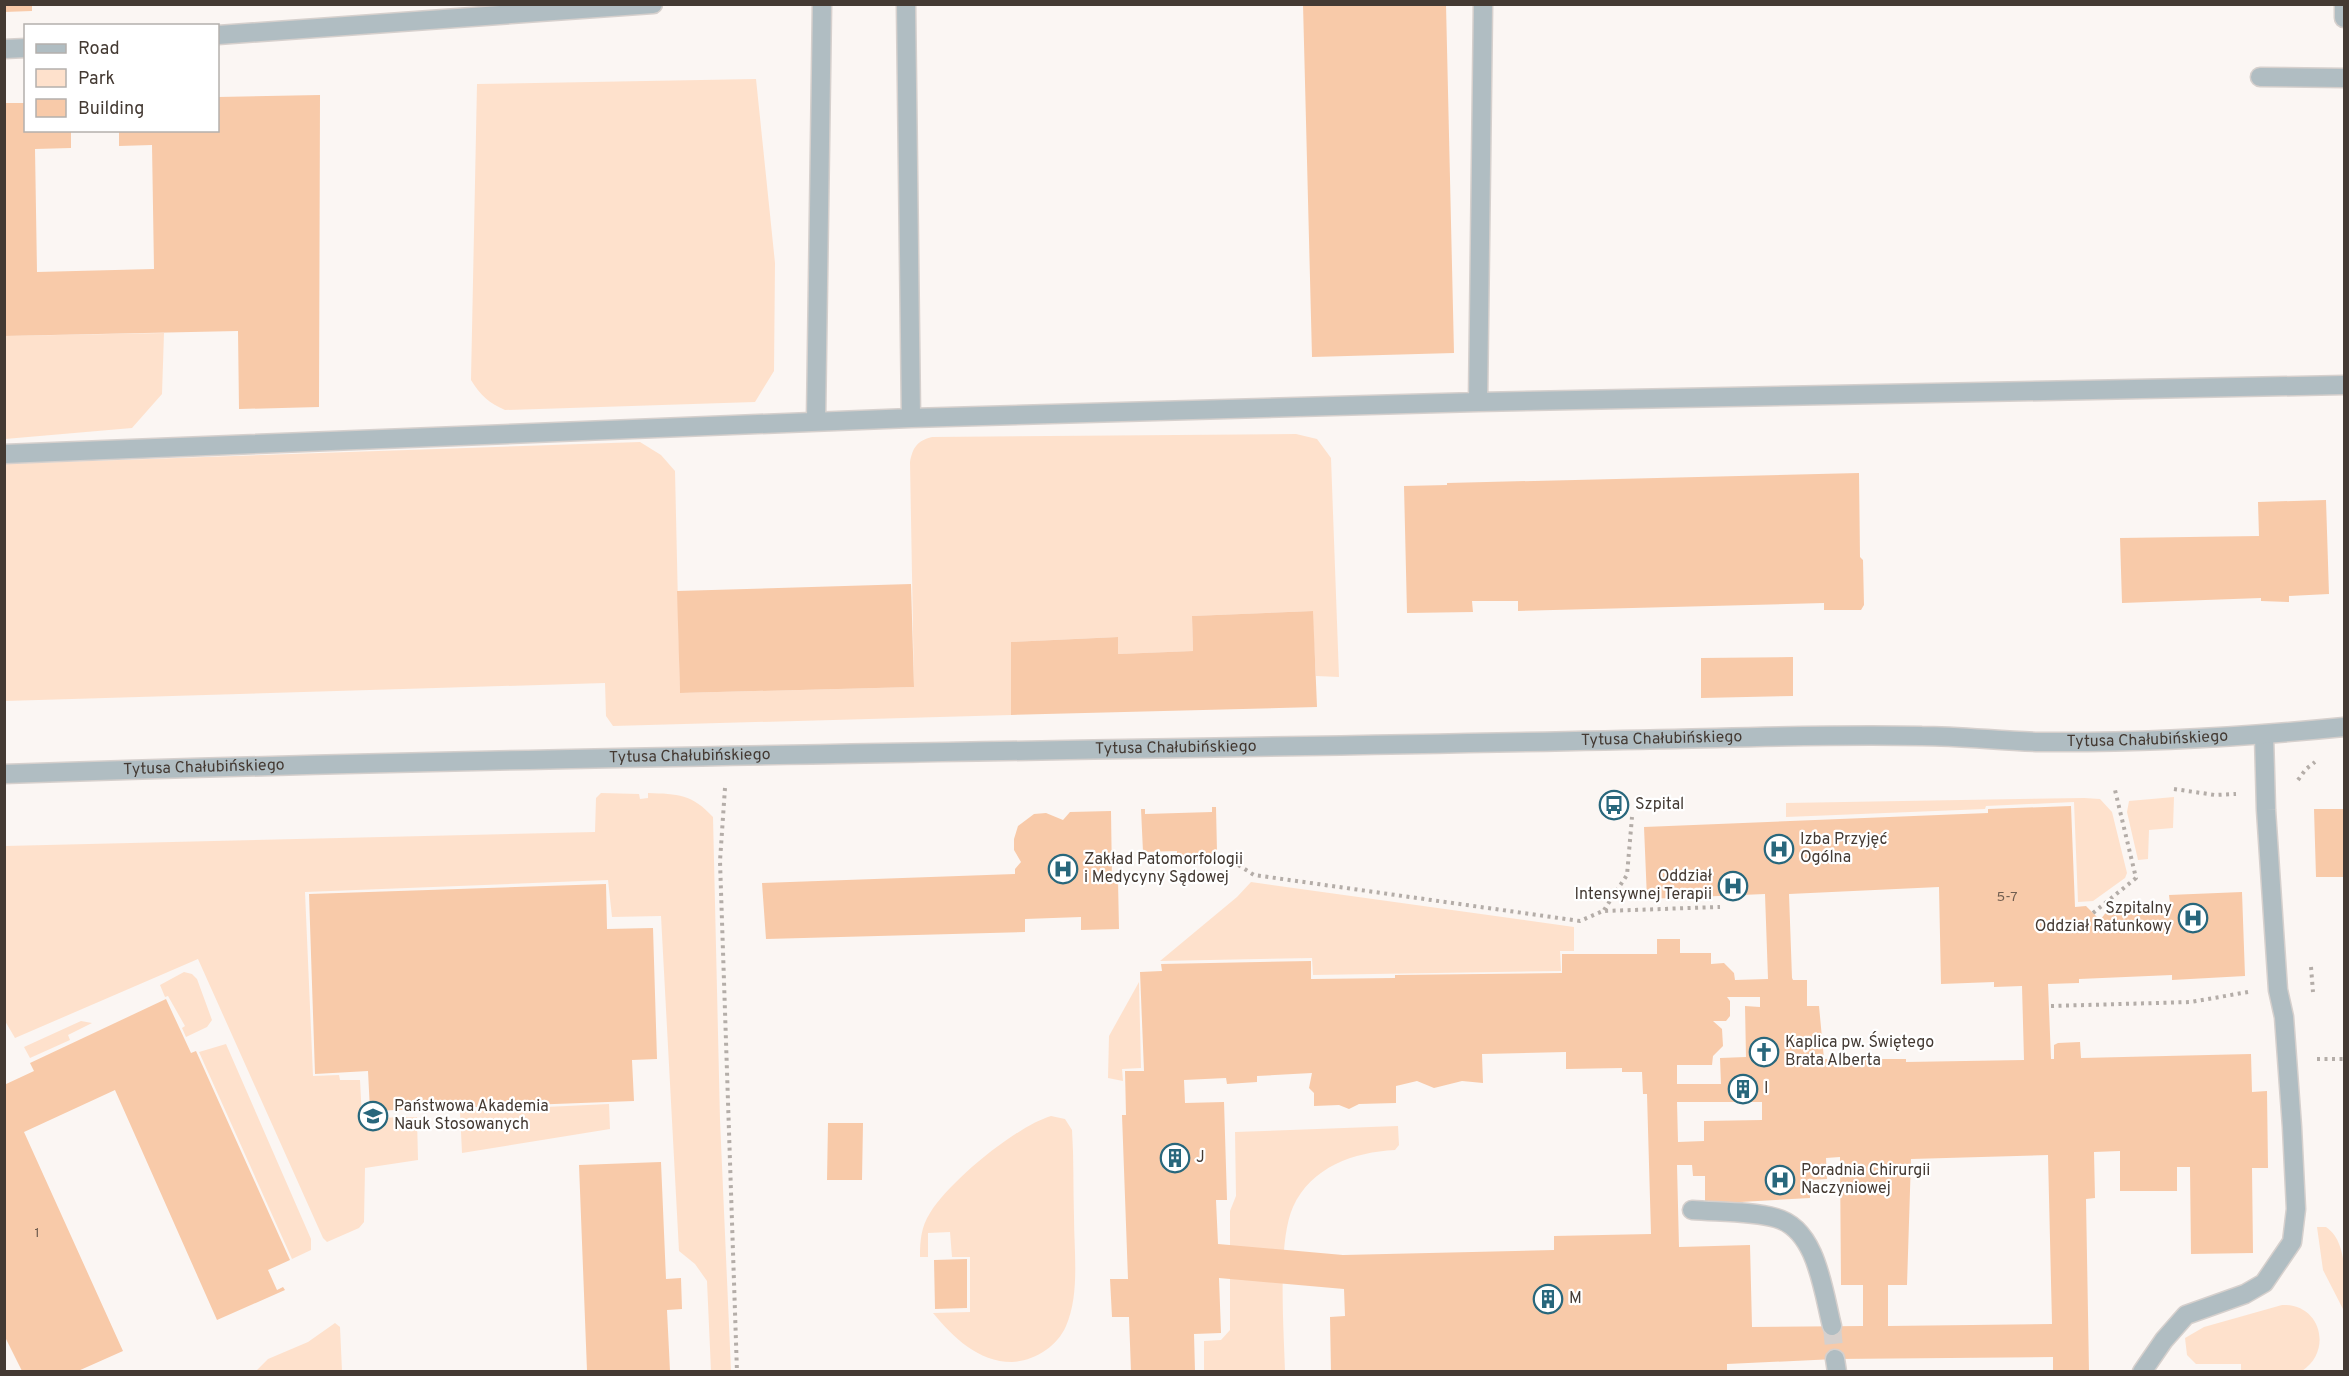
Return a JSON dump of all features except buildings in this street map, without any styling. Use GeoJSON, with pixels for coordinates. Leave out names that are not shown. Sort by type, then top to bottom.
{"type":"FeatureCollection","features":[{"type":"Feature","properties":{"kind":"street"},"geometry":{"type":"LineString","coordinates":[[219,34],[653,4]]}},
{"type":"Feature","properties":{"kind":"street"},"geometry":{"type":"LineString","coordinates":[[816,420],[822,4]]}},
{"type":"Feature","properties":{"kind":"street"},"geometry":{"type":"LineString","coordinates":[[906,4],[911,418]]}},
{"type":"Feature","properties":{"kind":"street"},"geometry":{"type":"LineString","coordinates":[[1478,402],[1483,4]]}},
{"type":"Feature","properties":{"kind":"street"},"geometry":{"type":"LineString","coordinates":[[2344,4],[2344,18]]}},
{"type":"Feature","properties":{"kind":"street"},"geometry":{"type":"LineString","coordinates":[[4,49],[24,48]]}},
{"type":"Feature","properties":{"kind":"street"},"geometry":{"type":"LineString","coordinates":[[2260,77],[2344,78]]}},
{"type":"Feature","properties":{"kind":"street"},"geometry":{"type":"LineString","coordinates":[[4,454],[816,420],[1478,402],[2344,385]]}},
{"type":"Feature","properties":{"kind":"street","name":"Tytusa Chałubińskiego"},"geometry":{"type":"LineString","coordinates":[[4,774],[306,764],[1219,749],[1782,736],[1924,736],[2035,742],[2148,741],[2264,735],[2344,727]]}},
{"type":"Feature","properties":{"kind":"street"},"geometry":{"type":"LineString","coordinates":[[2142,1371],[2164,1340],[2187,1315],[2245,1294],[2264,1283],[2292,1242],[2296,1209],[2292,1127],[2284,1017],[2278,990],[2264,735]]}},
{"type":"Feature","properties":{"kind":"street"},"geometry":{"type":"LineString","coordinates":[[1692,1210],[1777,1218],[1801,1234],[1820,1278],[1832,1326]]}},
{"type":"Feature","properties":{"kind":"path"},"geometry":{"type":"LineString","coordinates":[[2174,789],[2215,795],[2296,790],[2298,779],[2317,760]]}},
{"type":"Feature","properties":{"kind":"path"},"geometry":{"type":"LineString","coordinates":[[725,786],[720,861],[737,1371]]}},
{"type":"Feature","properties":{"kind":"path"},"geometry":{"type":"LineString","coordinates":[[2093,913],[2136,878],[2115,790]]}},
{"type":"Feature","properties":{"kind":"path"},"geometry":{"type":"LineString","coordinates":[[1603,910],[1627,875],[1632,817]]}},
{"type":"Feature","properties":{"kind":"path"},"geometry":{"type":"LineString","coordinates":[[1232,861],[1254,875],[1580,921],[1603,910],[1720,907]]}},
{"type":"Feature","properties":{"kind":"path"},"geometry":{"type":"LineString","coordinates":[[2052,1006],[2191,1002],[2234,992],[2251,991]]}},
{"type":"Feature","properties":{"kind":"green space"},"geometry":{"type":"Polygon","coordinates":[[[756,79],[775,263],[774,371],[755,402],[505,410],[485,398],[471,380],[477,84],[756,79]]]}},
{"type":"Feature","properties":{"kind":"green space"},"geometry":{"type":"Polygon","coordinates":[[[164,333],[162,394],[132,428],[5,439],[5,336],[164,333]]]}},
{"type":"Feature","properties":{"kind":"green space"},"geometry":{"type":"Polygon","coordinates":[[[1296,434],[1317,439],[1331,458],[1339,677],[1316,676],[1312,611],[1192,616],[1193,651],[1118,654],[1117,637],[1011,642],[1011,715],[613,726],[606,716],[605,683],[5,701],[4,464],[640,442],[661,455],[675,471],[680,693],[914,687],[910,462],[916,445],[927,439],[932,437],[1296,434]]]}},
{"type":"Feature","properties":{"kind":"green space"},"geometry":{"type":"Polygon","coordinates":[[[601,793],[639,794],[640,799],[648,798],[648,793],[676,795],[698,804],[713,817],[720,1120],[731,1371],[711,1371],[707,1281],[695,1264],[679,1251],[661,916],[612,917],[608,880],[305,892],[313,1076],[339,1075],[340,1080],[360,1080],[362,1118],[417,1117],[418,1160],[365,1168],[364,1222],[359,1228],[327,1242],[323,1238],[198,959],[15,1038],[5,1021],[5,846],[595,832],[596,798],[601,793]]]}},
{"type":"Feature","properties":{"kind":"green space"},"geometry":{"type":"Polygon","coordinates":[[[2174,797],[2173,828],[2149,830],[2148,859],[2138,860],[2127,812],[2129,801],[2174,797]]]}},
{"type":"Feature","properties":{"kind":"green space"},"geometry":{"type":"Polygon","coordinates":[[[2100,799],[2112,812],[2127,873],[2125,878],[2093,901],[2078,902],[2074,802],[1986,806],[1985,809],[1786,817],[1786,803],[2100,799]]]}},
{"type":"Feature","properties":{"kind":"green space"},"geometry":{"type":"Polygon","coordinates":[[[1251,882],[1574,927],[1574,951],[1560,951],[1561,971],[1313,975],[1312,958],[1160,961],[1237,897],[1251,882]]]}},
{"type":"Feature","properties":{"kind":"green space"},"geometry":{"type":"Polygon","coordinates":[[[184,972],[192,974],[197,979],[212,1020],[207,1027],[186,1037],[182,1028],[185,1026],[168,996],[165,997],[160,985],[184,972]]]}},
{"type":"Feature","properties":{"kind":"green space"},"geometry":{"type":"Polygon","coordinates":[[[1139,982],[1141,1068],[1122,1069],[1123,1081],[1108,1078],[1109,1036],[1139,982]]]}},
{"type":"Feature","properties":{"kind":"green space"},"geometry":{"type":"Polygon","coordinates":[[[81,1021],[92,1023],[68,1035],[70,1040],[30,1058],[24,1047],[81,1021]]]}},
{"type":"Feature","properties":{"kind":"green space"},"geometry":{"type":"Polygon","coordinates":[[[226,1044],[311,1239],[311,1250],[292,1259],[199,1052],[226,1044]]]}},
{"type":"Feature","properties":{"kind":"green space"},"geometry":{"type":"Polygon","coordinates":[[[609,1104],[610,1129],[462,1153],[460,1111],[609,1104]]]}},
{"type":"Feature","properties":{"kind":"green space"},"geometry":{"type":"Polygon","coordinates":[[[1051,1116],[1065,1119],[1072,1130],[1075,1258],[1073,1300],[1062,1334],[1044,1352],[1020,1361],[1000,1361],[977,1353],[967,1346],[933,1313],[970,1312],[970,1257],[952,1257],[950,1232],[928,1233],[928,1257],[920,1257],[922,1234],[930,1213],[939,1200],[968,1171],[1020,1131],[1051,1116]]]}},
{"type":"Feature","properties":{"kind":"green space"},"geometry":{"type":"Polygon","coordinates":[[[1398,1126],[1399,1145],[1395,1150],[1364,1154],[1335,1164],[1311,1182],[1293,1207],[1288,1222],[1283,1264],[1285,1371],[1204,1371],[1204,1341],[1221,1340],[1230,1330],[1230,1211],[1236,1196],[1235,1132],[1398,1126]]]}},
{"type":"Feature","properties":{"kind":"green space"},"geometry":{"type":"Polygon","coordinates":[[[2317,1227],[2326,1227],[2339,1243],[2344,1265],[2344,1311],[2323,1270],[2317,1227]]]}},
{"type":"Feature","properties":{"kind":"green space"},"geometry":{"type":"Polygon","coordinates":[[[2282,1305],[2295,1306],[2306,1312],[2314,1320],[2318,1330],[2320,1341],[2317,1352],[2312,1362],[2302,1371],[2241,1371],[2241,1364],[2196,1364],[2187,1355],[2185,1338],[2204,1327],[2282,1305]]]}},
{"type":"Feature","properties":{"kind":"green space"},"geometry":{"type":"Polygon","coordinates":[[[335,1323],[340,1327],[342,1371],[256,1371],[268,1359],[308,1342],[335,1323]]]}},
{"type":"Feature","properties":{"kind":"tunnel"},"geometry":{"type":"LineString","coordinates":[[1832,1326],[1835,1359]]}},
{"type":"Feature","properties":{"kind":"place","name":"Szpital"},"geometry":{"type":"Point","coordinates":[1614,805]}},
{"type":"Feature","properties":{"kind":"place","name":"Izba Przyjęć Ogólna"},"geometry":{"type":"Point","coordinates":[1779,849]}},
{"type":"Feature","properties":{"kind":"place","name":"Zakład Patomorfologii i Medycyny Sądowej"},"geometry":{"type":"Point","coordinates":[1063,869]}},
{"type":"Feature","properties":{"kind":"place","name":"Oddział Intensywnej Terapii"},"geometry":{"type":"Point","coordinates":[1733,886]}},
{"type":"Feature","properties":{"kind":"place","name":"Szpitalny Oddział Ratunkowy"},"geometry":{"type":"Point","coordinates":[2193,918]}},
{"type":"Feature","properties":{"kind":"place","name":"Kaplica pw. Świętego Brata Alberta"},"geometry":{"type":"Point","coordinates":[1764,1052]}},
{"type":"Feature","properties":{"kind":"place","name":"I"},"geometry":{"type":"Point","coordinates":[1743,1089]}},
{"type":"Feature","properties":{"kind":"place","name":"Państwowa Akademia Nauk Stosowanych"},"geometry":{"type":"Point","coordinates":[373,1116]}},
{"type":"Feature","properties":{"kind":"place","name":"J"},"geometry":{"type":"Point","coordinates":[1175,1158]}},
{"type":"Feature","properties":{"kind":"place","name":"Poradnia Chirurgii Naczyniowej"},"geometry":{"type":"Point","coordinates":[1780,1180]}},
{"type":"Feature","properties":{"kind":"place","name":"M"},"geometry":{"type":"Point","coordinates":[1548,1299]}}]}
